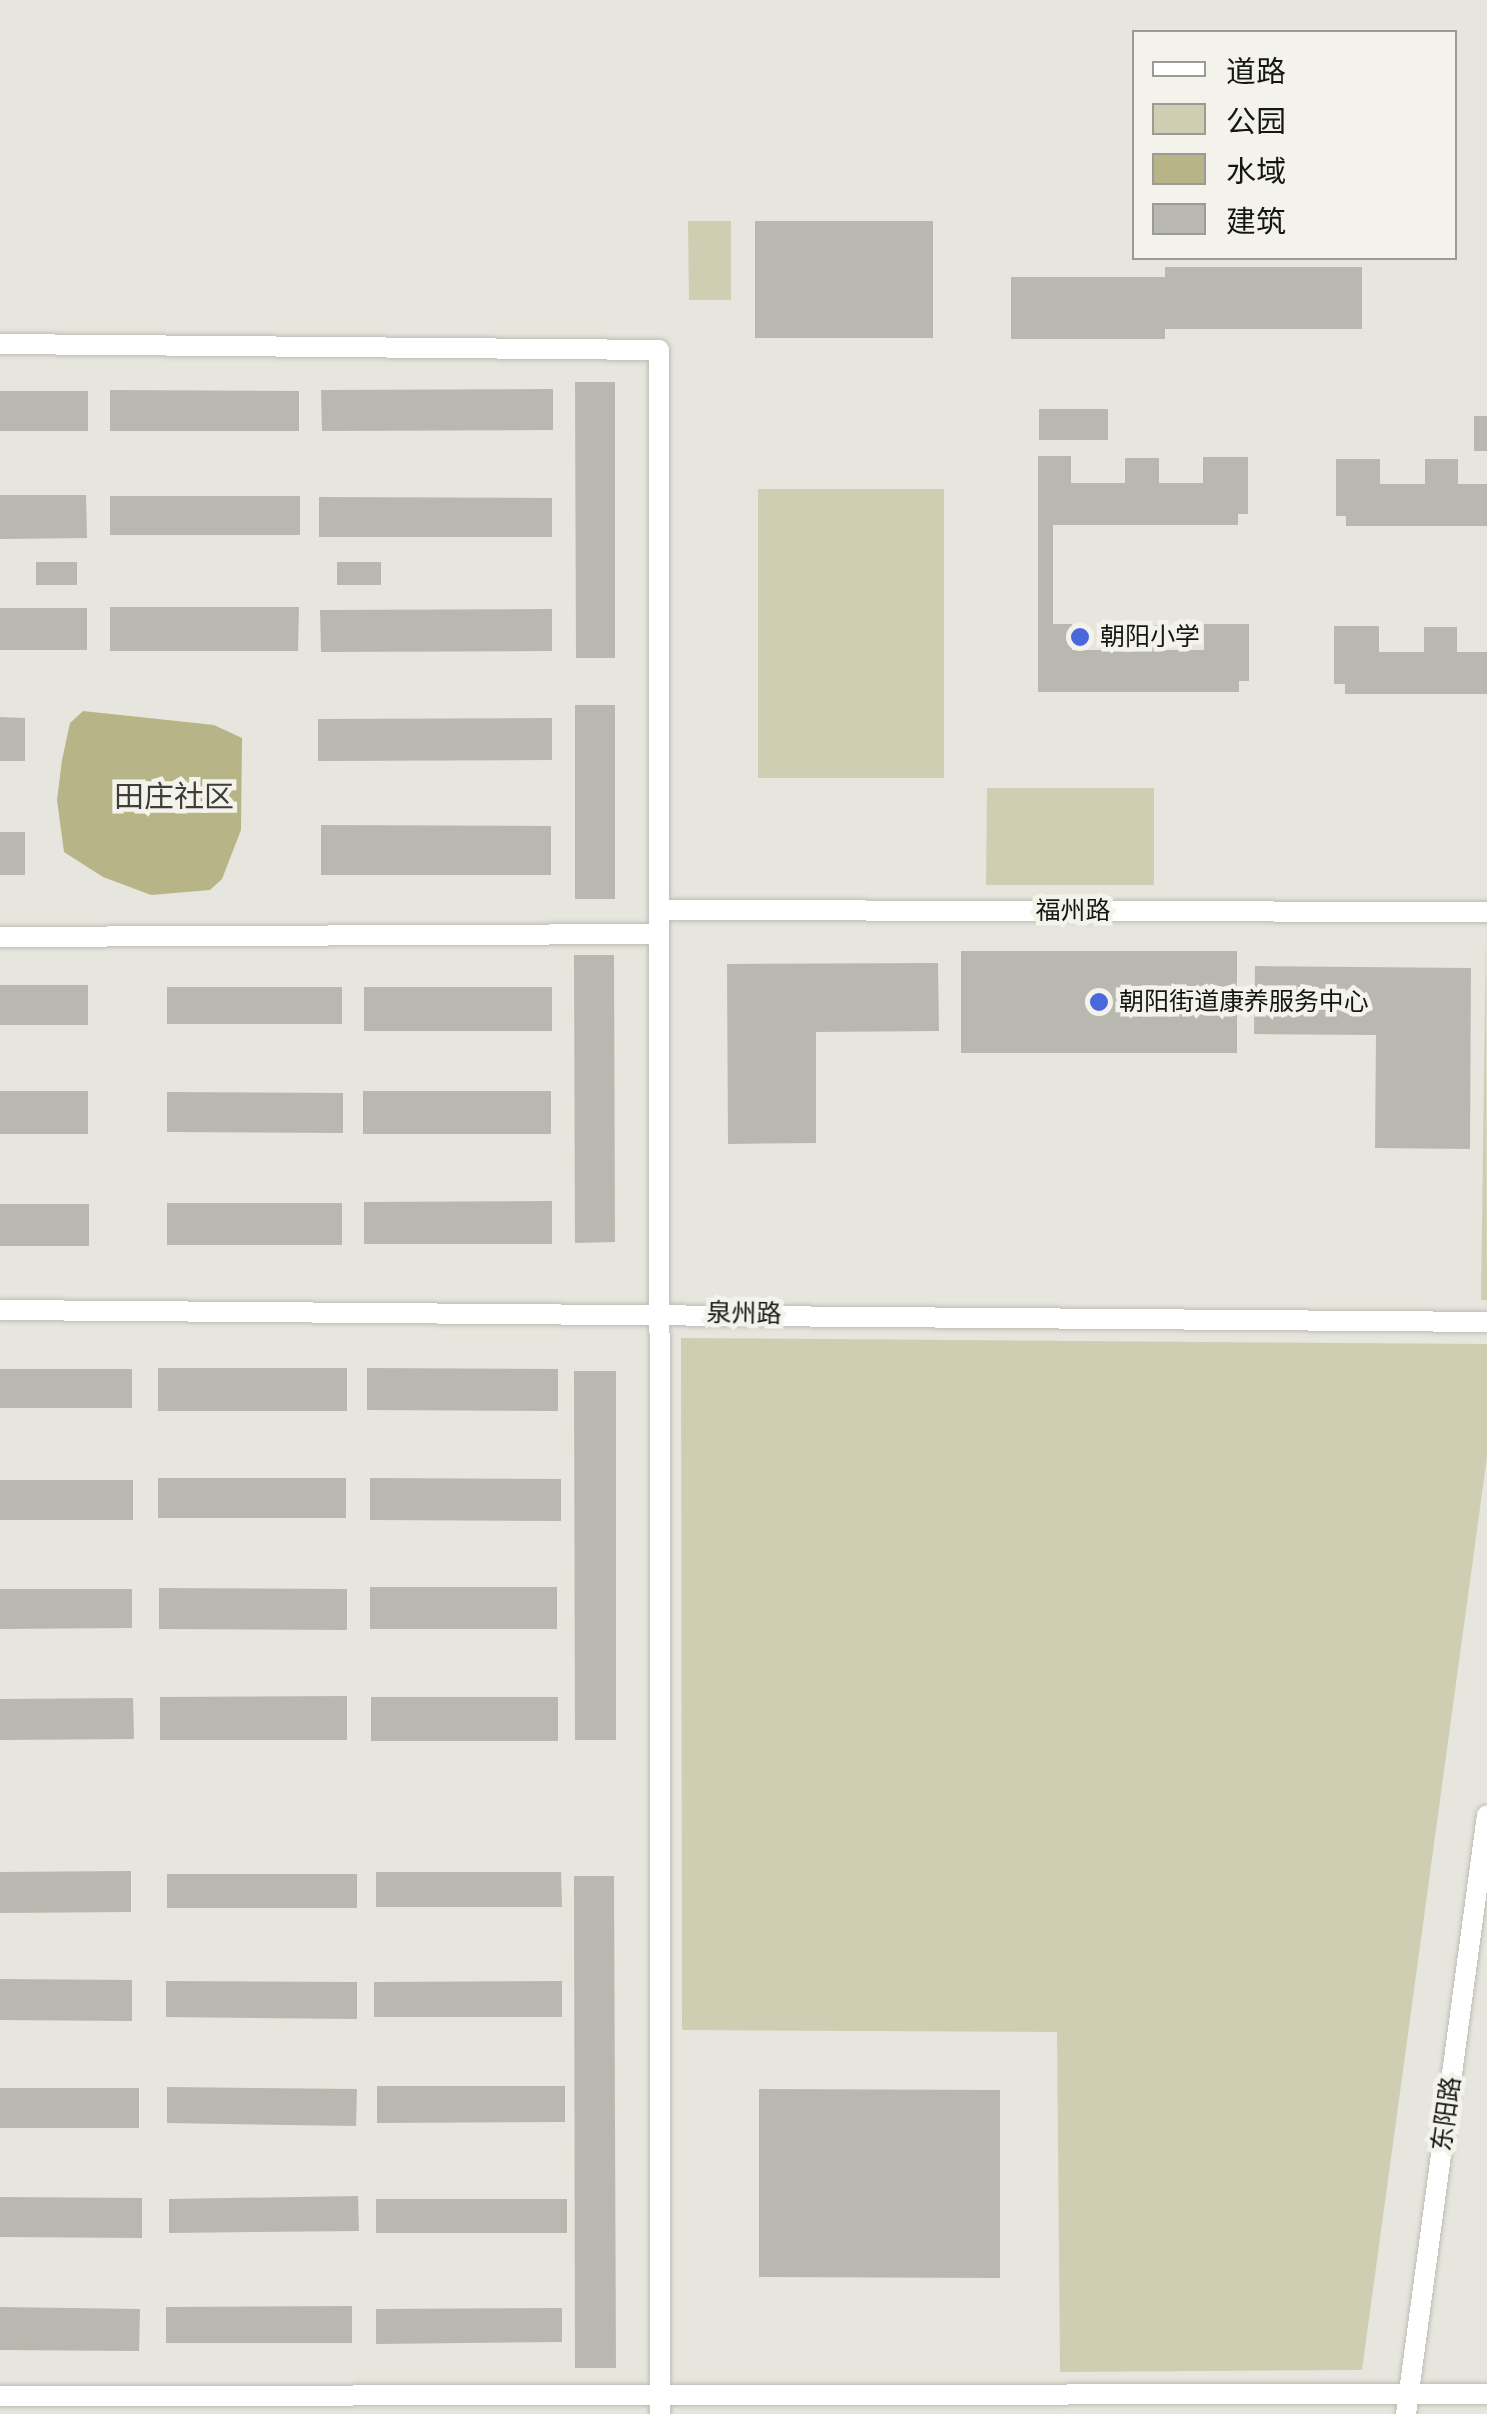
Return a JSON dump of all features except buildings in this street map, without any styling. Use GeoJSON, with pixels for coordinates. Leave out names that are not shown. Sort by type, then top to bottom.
{"type":"FeatureCollection","features":[{"type":"Feature","properties":{"kind":"street"},"geometry":{"type":"LineString","coordinates":[[0,344],[659,350],[660,2405]]}},
{"type":"Feature","properties":{"kind":"street","name":"福州路"},"geometry":{"type":"LineString","coordinates":[[660,910],[1487,912]]}},
{"type":"Feature","properties":{"kind":"street"},"geometry":{"type":"LineString","coordinates":[[0,937],[660,934]]}},
{"type":"Feature","properties":{"kind":"street","name":"泉州路"},"geometry":{"type":"LineString","coordinates":[[0,1310],[1487,1322]]}},
{"type":"Feature","properties":{"kind":"street","name":"东阳路"},"geometry":{"type":"LineString","coordinates":[[1408,2404],[1487,1815]]}},
{"type":"Feature","properties":{"kind":"street"},"geometry":{"type":"LineString","coordinates":[[0,2396],[660,2405],[1408,2404],[1487,2394]]}},
{"type":"Feature","properties":{"kind":"green space"},"geometry":{"type":"Polygon","coordinates":[[[688,221],[731,221],[731,300],[689,300],[688,221]]]}},
{"type":"Feature","properties":{"kind":"green space"},"geometry":{"type":"Polygon","coordinates":[[[758,489],[944,489],[944,778],[758,778],[758,489]]]}},
{"type":"Feature","properties":{"kind":"green space"},"geometry":{"type":"Polygon","coordinates":[[[987,788],[1154,788],[1154,885],[986,885],[987,788]]]}},
{"type":"Feature","properties":{"kind":"green space"},"geometry":{"type":"Polygon","coordinates":[[[1486,928],[1487,1300],[1481,1300],[1486,928]]]}},
{"type":"Feature","properties":{"kind":"green space"},"geometry":{"type":"Polygon","coordinates":[[[681,1338],[1487,1344],[1487,1457],[1362,2370],[1060,2372],[1057,2032],[682,2030],[681,1338]]]}},
{"type":"Feature","properties":{"kind":"water"},"geometry":{"type":"Polygon","coordinates":[[[83,711],[214,725],[242,738],[241,830],[222,879],[210,890],[151,895],[103,877],[64,852],[57,800],[62,760],[70,723],[83,711]]]}},
{"type":"Feature","properties":{"kind":"place","name":"朝阳小学"},"geometry":{"type":"Point","coordinates":[1080,637]}},
{"type":"Feature","properties":{"kind":"place","name":"朝阳街道康养服务中心"},"geometry":{"type":"Point","coordinates":[1099,1002]}},
{"type":"Feature","properties":{"kind":"district","name":"田庄社区"},"geometry":{"type":"Point","coordinates":[174,797]}}]}
